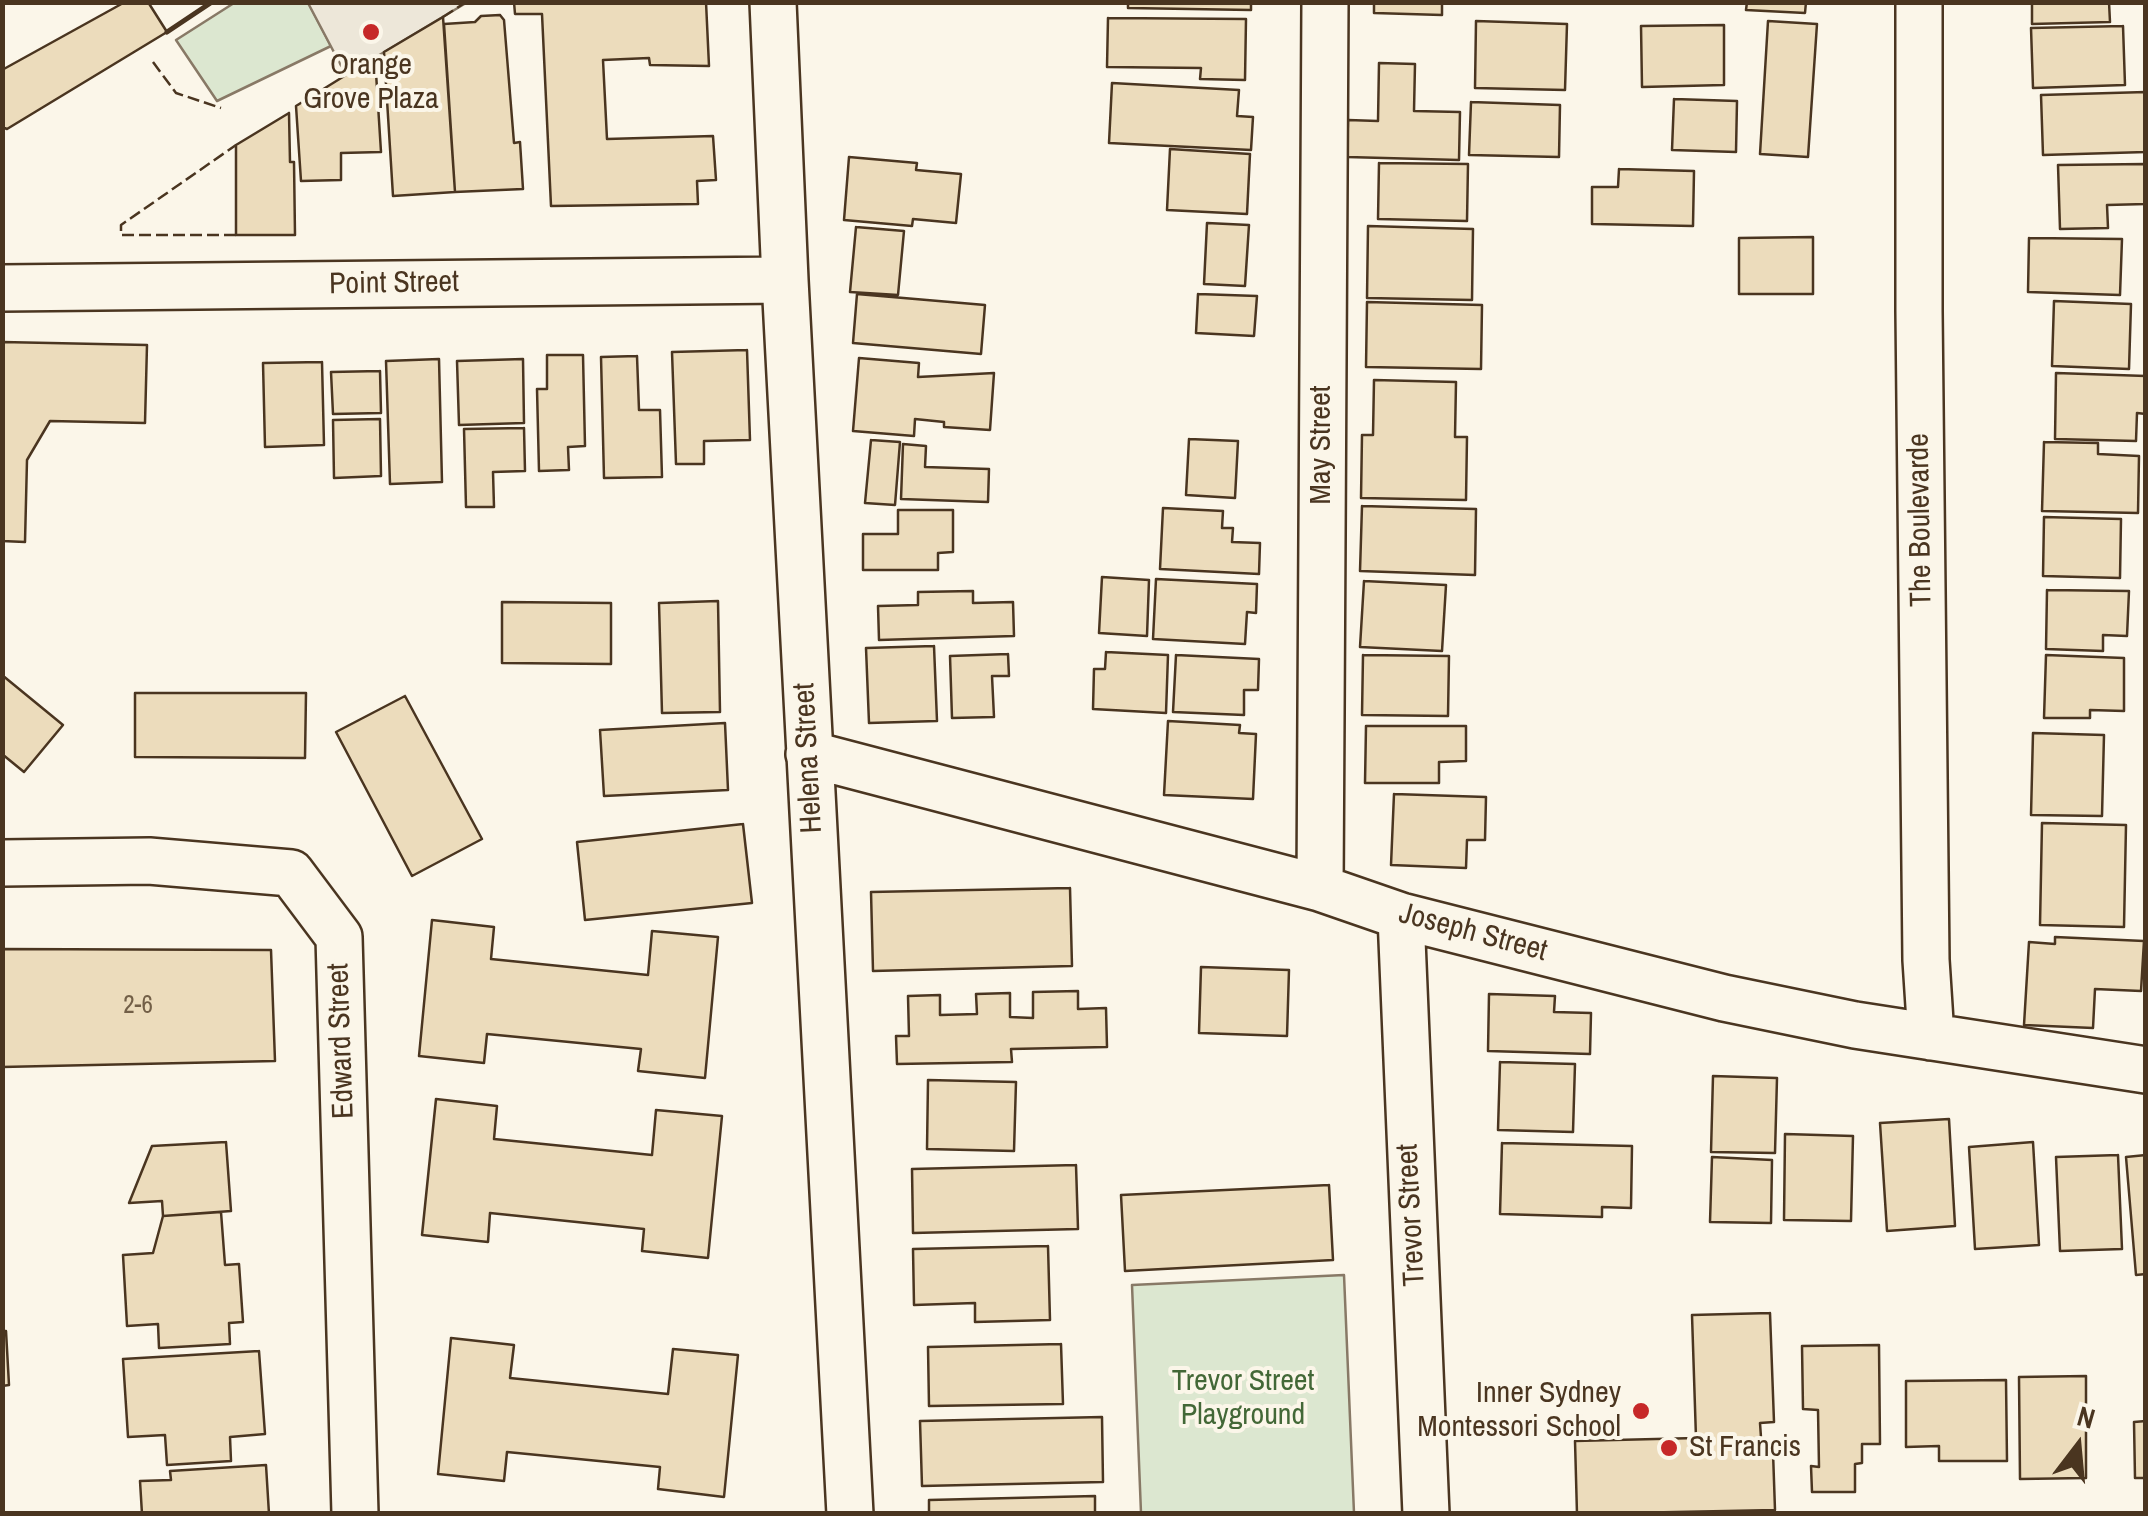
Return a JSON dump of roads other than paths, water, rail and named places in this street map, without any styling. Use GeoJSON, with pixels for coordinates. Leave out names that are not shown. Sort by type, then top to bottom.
{"type":"FeatureCollection","features":[{"type":"Feature","properties":{"kind":"street","name":"Helena Street"},"geometry":{"type":"LineString","coordinates":[[773,2],[784,280],[850,1514]]}},
{"type":"Feature","properties":{"kind":"street","name":"May Street"},"geometry":{"type":"LineString","coordinates":[[1320,888],[1325,2]]}},
{"type":"Feature","properties":{"kind":"street","name":"The Boulevarde"},"geometry":{"type":"LineString","coordinates":[[1919,2],[1926,960],[1931,1037]]}},
{"type":"Feature","properties":{"kind":"street","name":"Point Street"},"geometry":{"type":"LineString","coordinates":[[2,288],[784,280]]}},
{"type":"Feature","properties":{"kind":"street","name":"Joseph Street"},"geometry":{"type":"LineString","coordinates":[[809,754],[1320,888],[1401,916],[1724,998],[1931,1037],[2146,1070]]}},
{"type":"Feature","properties":{"kind":"street","name":"Edward Street"},"geometry":{"type":"LineString","coordinates":[[2,864],[150,861],[291,873],[339,937],[356,1514]]}},
{"type":"Feature","properties":{"kind":"street","name":"Trevor Street"},"geometry":{"type":"LineString","coordinates":[[1401,916],[1426,1514]]}},
{"type":"Feature","properties":{"kind":"place","name":"Orange Grove Plaza"},"geometry":{"type":"Point","coordinates":[371,32]}},
{"type":"Feature","properties":{"kind":"place","name":"Inner Sydney Montessori School"},"geometry":{"type":"Point","coordinates":[1641,1411]}},
{"type":"Feature","properties":{"kind":"place","name":"St Francis"},"geometry":{"type":"Point","coordinates":[1669,1448]}},
{"type":"Feature","properties":{"kind":"park label","name":"Trevor Street Playground"},"geometry":{"type":"Point","coordinates":[1243,1399]}}]}
